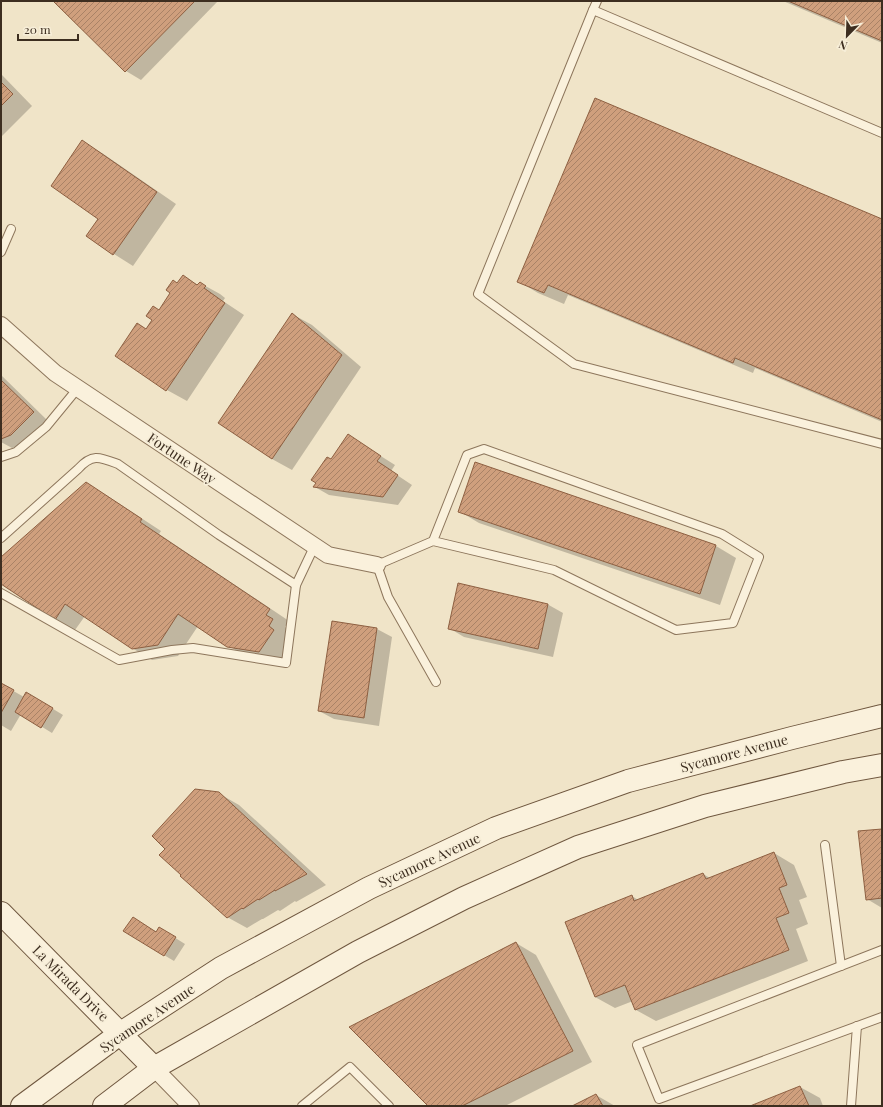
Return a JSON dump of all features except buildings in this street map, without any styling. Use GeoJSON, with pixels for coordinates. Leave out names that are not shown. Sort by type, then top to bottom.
{"type":"FeatureCollection","features":[{"type":"Feature","properties":{"kind":"main road","name":"Sycamore Avenue"},"geometry":{"type":"LineString","coordinates":[[22,1106],[121,1033],[221,968],[369,888],[496,828],[628,781],[882,716]]}},
{"type":"Feature","properties":{"kind":"main road"},"geometry":{"type":"LineString","coordinates":[[104,1106],[154,1068],[358,952],[464,898],[578,847],[705,806],[843,772],[882,765]]}},
{"type":"Feature","properties":{"kind":"main road","name":"La Mirada Drive"},"geometry":{"type":"LineString","coordinates":[[1,913],[154,1068]]}},
{"type":"Feature","properties":{"kind":"street","name":"Fortune Way"},"geometry":{"type":"LineString","coordinates":[[1,325],[55,373],[314,547],[328,555],[377,565]]}},
{"type":"Feature","properties":{"kind":"street","name":"La Mirada Drive"},"geometry":{"type":"LineString","coordinates":[[154,1068],[191,1106]]}},
{"type":"Feature","properties":{"kind":"lane"},"geometry":{"type":"LineString","coordinates":[[597,1],[478,294],[574,364],[882,444]]}},
{"type":"Feature","properties":{"kind":"lane"},"geometry":{"type":"LineString","coordinates":[[593,10],[882,133]]}},
{"type":"Feature","properties":{"kind":"lane"},"geometry":{"type":"LineString","coordinates":[[1,252],[11,229]]}},
{"type":"Feature","properties":{"kind":"lane"},"geometry":{"type":"LineString","coordinates":[[1,457],[16,452],[46,427],[78,388]]}},
{"type":"Feature","properties":{"kind":"lane"},"geometry":{"type":"LineString","coordinates":[[433,541],[467,455],[484,449],[722,534],[759,557],[733,623],[676,630],[554,570],[433,541],[377,565],[388,597],[436,682]]}},
{"type":"Feature","properties":{"kind":"lane"},"geometry":{"type":"LineString","coordinates":[[1,538],[86,461],[100,457],[118,464],[219,535],[296,585]]}},
{"type":"Feature","properties":{"kind":"lane"},"geometry":{"type":"LineString","coordinates":[[1,593],[119,660],[172,650],[193,648],[286,664],[296,585],[314,547]]}},
{"type":"Feature","properties":{"kind":"lane"},"geometry":{"type":"LineString","coordinates":[[824,845],[841,966]]}},
{"type":"Feature","properties":{"kind":"lane"},"geometry":{"type":"LineString","coordinates":[[882,950],[638,1045],[659,1099],[882,1017]]}},
{"type":"Feature","properties":{"kind":"lane"},"geometry":{"type":"LineString","coordinates":[[851,1106],[857,1026]]}},
{"type":"Feature","properties":{"kind":"lane"},"geometry":{"type":"LineString","coordinates":[[302,1106],[350,1067],[389,1106]]}}]}
